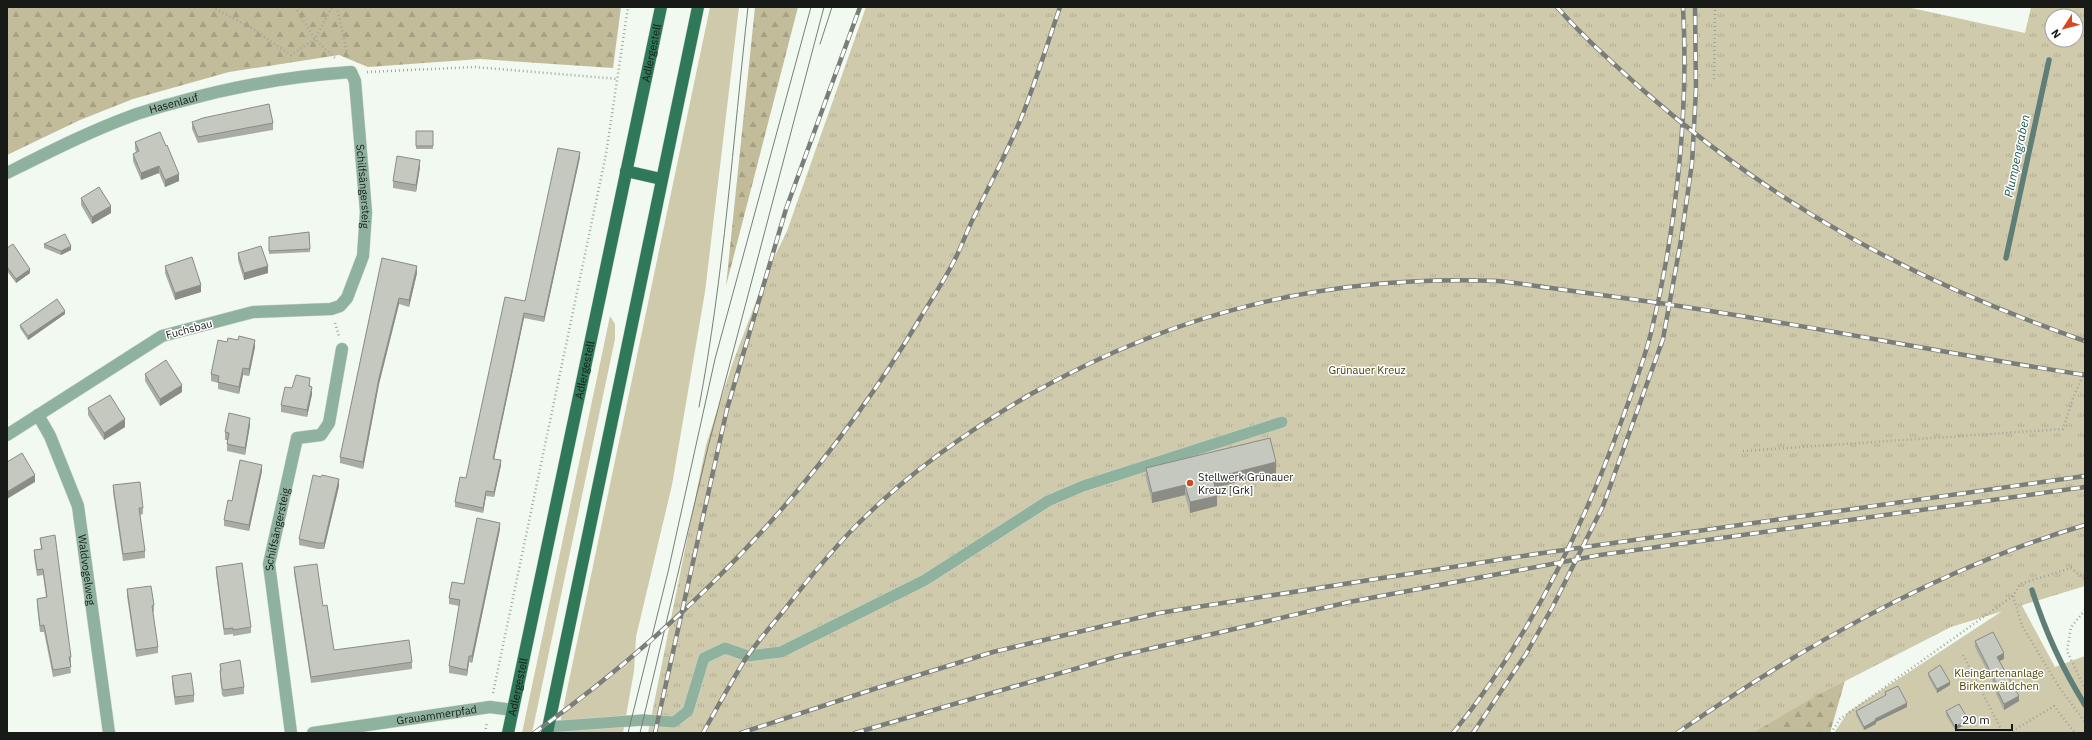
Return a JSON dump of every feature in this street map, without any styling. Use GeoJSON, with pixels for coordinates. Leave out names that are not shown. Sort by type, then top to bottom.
{"type":"FeatureCollection","features":[{"type":"Feature","properties":{"kind":"main road","name":"Adlergestell"},"geometry":{"type":"LineString","coordinates":[[508,733],[661,7]]}},
{"type":"Feature","properties":{"kind":"main road"},"geometry":{"type":"LineString","coordinates":[[547,730],[698,7]]}},
{"type":"Feature","properties":{"kind":"main road"},"geometry":{"type":"LineString","coordinates":[[626,171],[661,179]]}},
{"type":"Feature","properties":{"kind":"street","name":"Hasenlauf"},"geometry":{"type":"LineString","coordinates":[[7,174],[80,136],[135,114],[221,90],[288,78],[351,72]]}},
{"type":"Feature","properties":{"kind":"street","name":"Schilfsängersteig"},"geometry":{"type":"LineString","coordinates":[[331,309],[340,306],[347,298],[363,256],[366,212],[355,81],[351,72]]}},
{"type":"Feature","properties":{"kind":"street","name":"Fuchsbau"},"geometry":{"type":"LineString","coordinates":[[7,435],[162,336],[253,312],[331,309]]}},
{"type":"Feature","properties":{"kind":"street","name":"Schilfsängersteig"},"geometry":{"type":"LineString","coordinates":[[291,733],[269,564],[297,438],[321,435],[329,424],[342,350]]}},
{"type":"Feature","properties":{"kind":"street","name":"Waldvogelweg"},"geometry":{"type":"LineString","coordinates":[[38,415],[50,436],[78,506],[110,733]]}},
{"type":"Feature","properties":{"kind":"street","name":"Grauammerpfad"},"geometry":{"type":"LineString","coordinates":[[313,733],[490,707],[513,710]]}},
{"type":"Feature","properties":{"kind":"lane"},"geometry":{"type":"LineString","coordinates":[[547,730],[643,720],[674,722],[688,712],[704,658],[725,648],[748,656],[781,652],[926,580],[1048,501],[1083,486],[1282,422]]}},
{"type":"Feature","properties":{"kind":"path"},"geometry":{"type":"LineString","coordinates":[[212,7],[250,27],[291,55],[315,39],[332,7]]}},
{"type":"Feature","properties":{"kind":"path"},"geometry":{"type":"LineString","coordinates":[[295,7],[315,39],[351,72],[475,67],[618,79]]}},
{"type":"Feature","properties":{"kind":"path"},"geometry":{"type":"LineString","coordinates":[[337,7],[351,72]]}},
{"type":"Feature","properties":{"kind":"path"},"geometry":{"type":"LineString","coordinates":[[490,707],[605,162],[628,7]]}},
{"type":"Feature","properties":{"kind":"path"},"geometry":{"type":"LineString","coordinates":[[1714,79],[1715,7]]}},
{"type":"Feature","properties":{"kind":"path"},"geometry":{"type":"LineString","coordinates":[[331,309],[342,350]]}},
{"type":"Feature","properties":{"kind":"path"},"geometry":{"type":"LineString","coordinates":[[1742,451],[2063,429],[2077,386],[2085,371]]}},
{"type":"Feature","properties":{"kind":"path"},"geometry":{"type":"LineString","coordinates":[[1831,733],[1840,719],[2013,596],[2020,584],[2071,568],[2085,579]]}},
{"type":"Feature","properties":{"kind":"path"},"geometry":{"type":"LineString","coordinates":[[2013,596],[2022,626],[2059,687],[2085,722]]}},
{"type":"Feature","properties":{"kind":"path"},"geometry":{"type":"LineString","coordinates":[[2085,610],[2071,627],[2067,651],[2085,689]]}},
{"type":"Feature","properties":{"kind":"path"},"geometry":{"type":"LineString","coordinates":[[1963,655],[2002,733]]}},
{"type":"Feature","properties":{"kind":"path"},"geometry":{"type":"LineString","coordinates":[[2009,733],[2054,706],[2075,733]]}},
{"type":"Feature","properties":{"kind":"green space"},"geometry":{"type":"Polygon","coordinates":[[[7,7],[621,7],[613,68],[480,59],[368,67],[339,55],[229,72],[133,99],[80,120],[7,155],[7,7]]]}},
{"type":"Feature","properties":{"kind":"green space"},"geometry":{"type":"Polygon","coordinates":[[[710,7],[739,7],[705,292],[672,485],[636,637],[634,671],[623,733],[558,733],[710,7]]]}},
{"type":"Feature","properties":{"kind":"green space"},"geometry":{"type":"Polygon","coordinates":[[[755,7],[798,7],[726,286],[755,7]]]}},
{"type":"Feature","properties":{"kind":"green space","name":"Grünauer Kreuz"},"geometry":{"type":"Polygon","coordinates":[[[866,7],[1907,7],[2025,33],[2031,7],[2085,7],[2085,586],[1951,627],[1816,696],[1753,733],[648,733],[706,445],[733,362],[768,270],[787,231],[866,7]]]}},
{"type":"Feature","properties":{"kind":"green space"},"geometry":{"type":"Polygon","coordinates":[[[610,316],[615,324],[615,339],[532,733],[522,733],[610,316]]]}},
{"type":"Feature","properties":{"kind":"green space","name":"Kleingartenanlage Birkenwäldchen"},"geometry":{"type":"Polygon","coordinates":[[[2019,600],[2055,667],[2085,656],[2085,733],[1834,733],[1848,712],[2019,600]]]}},
{"type":"Feature","properties":{"kind":"green space"},"geometry":{"type":"Polygon","coordinates":[[[1848,670],[1830,733],[1731,733],[1848,670]]]}},
{"type":"Feature","properties":{"kind":"building"},"geometry":{"type":"Polygon","coordinates":[[[269,104],[273,123],[198,137],[192,122],[203,118],[269,104]]]}},
{"type":"Feature","properties":{"kind":"building"},"geometry":{"type":"Polygon","coordinates":[[[416,131],[433,131],[433,146],[416,146],[416,131]]]}},
{"type":"Feature","properties":{"kind":"building"},"geometry":{"type":"Polygon","coordinates":[[[160,132],[179,174],[165,180],[159,166],[141,173],[133,154],[139,151],[135,142],[160,132]]]}},
{"type":"Feature","properties":{"kind":"building"},"geometry":{"type":"Polygon","coordinates":[[[558,148],[580,152],[544,317],[524,313],[493,459],[501,460],[494,492],[486,491],[483,508],[455,502],[460,477],[466,478],[505,297],[525,301],[558,148]]]}},
{"type":"Feature","properties":{"kind":"building"},"geometry":{"type":"Polygon","coordinates":[[[397,156],[420,160],[416,185],[393,181],[397,156]]]}},
{"type":"Feature","properties":{"kind":"building"},"geometry":{"type":"Polygon","coordinates":[[[99,187],[111,206],[92,217],[81,198],[99,187]]]}},
{"type":"Feature","properties":{"kind":"building"},"geometry":{"type":"Polygon","coordinates":[[[309,232],[310,249],[269,251],[269,237],[309,232]]]}},
{"type":"Feature","properties":{"kind":"building"},"geometry":{"type":"Polygon","coordinates":[[[65,234],[71,246],[61,251],[44,244],[65,234]]]}},
{"type":"Feature","properties":{"kind":"building"},"geometry":{"type":"Polygon","coordinates":[[[13,244],[30,269],[16,279],[7,267],[7,248],[13,244]]]}},
{"type":"Feature","properties":{"kind":"building"},"geometry":{"type":"Polygon","coordinates":[[[261,246],[268,266],[244,273],[238,253],[261,246]]]}},
{"type":"Feature","properties":{"kind":"building"},"geometry":{"type":"Polygon","coordinates":[[[192,257],[201,285],[175,293],[165,266],[192,257]]]}},
{"type":"Feature","properties":{"kind":"building"},"geometry":{"type":"Polygon","coordinates":[[[382,258],[417,266],[409,300],[399,298],[379,378],[363,462],[340,457],[382,258]]]}},
{"type":"Feature","properties":{"kind":"building"},"geometry":{"type":"Polygon","coordinates":[[[57,299],[65,311],[28,336],[20,325],[57,299]]]}},
{"type":"Feature","properties":{"kind":"building"},"geometry":{"type":"Polygon","coordinates":[[[239,336],[255,340],[249,369],[243,368],[239,387],[218,382],[219,376],[211,374],[218,340],[227,342],[228,338],[238,340],[239,336]]]}},
{"type":"Feature","properties":{"kind":"building"},"geometry":{"type":"Polygon","coordinates":[[[166,360],[182,385],[160,399],[145,374],[166,360]]]}},
{"type":"Feature","properties":{"kind":"building"},"geometry":{"type":"Polygon","coordinates":[[[296,375],[310,378],[309,386],[312,387],[307,410],[281,405],[285,387],[292,388],[296,375]]]}},
{"type":"Feature","properties":{"kind":"building"},"geometry":{"type":"Polygon","coordinates":[[[110,395],[125,419],[104,433],[88,408],[110,395]]]}},
{"type":"Feature","properties":{"kind":"building"},"geometry":{"type":"Polygon","coordinates":[[[229,413],[250,418],[245,448],[227,444],[229,433],[225,432],[229,413]]]}},
{"type":"Feature","properties":{"kind":"building","name":"Stellwerk Grünauer Kreuz [Grk]"},"geometry":{"type":"Polygon","coordinates":[[[1270,438],[1276,462],[1213,478],[1217,496],[1190,502],[1185,485],[1152,493],[1146,468],[1270,438]]]}},
{"type":"Feature","properties":{"kind":"building"},"geometry":{"type":"Polygon","coordinates":[[[22,453],[35,475],[7,492],[7,462],[22,453]]]}},
{"type":"Feature","properties":{"kind":"building"},"geometry":{"type":"Polygon","coordinates":[[[240,460],[262,465],[249,525],[224,520],[228,500],[232,501],[240,460]]]}},
{"type":"Feature","properties":{"kind":"building"},"geometry":{"type":"Polygon","coordinates":[[[313,475],[321,477],[322,475],[339,479],[324,543],[299,539],[313,475]]]}},
{"type":"Feature","properties":{"kind":"building"},"geometry":{"type":"Polygon","coordinates":[[[140,482],[143,508],[139,508],[145,551],[123,554],[113,485],[140,482]]]}},
{"type":"Feature","properties":{"kind":"building"},"geometry":{"type":"Polygon","coordinates":[[[477,518],[500,523],[472,656],[469,656],[467,670],[449,666],[460,600],[449,598],[452,582],[464,584],[477,518]]]}},
{"type":"Feature","properties":{"kind":"building"},"geometry":{"type":"Polygon","coordinates":[[[55,535],[71,657],[69,657],[71,667],[53,670],[44,625],[40,626],[37,599],[47,597],[43,569],[37,570],[34,550],[42,549],[40,538],[55,535]]]}},
{"type":"Feature","properties":{"kind":"building"},"geometry":{"type":"Polygon","coordinates":[[[242,563],[251,627],[233,630],[233,628],[224,629],[216,567],[242,563]]]}},
{"type":"Feature","properties":{"kind":"building"},"geometry":{"type":"Polygon","coordinates":[[[317,564],[323,606],[327,605],[334,650],[409,640],[412,662],[311,677],[294,567],[317,564]]]}},
{"type":"Feature","properties":{"kind":"building"},"geometry":{"type":"Polygon","coordinates":[[[151,586],[154,605],[152,606],[158,647],[136,650],[127,589],[151,586]]]}},
{"type":"Feature","properties":{"kind":"building"},"geometry":{"type":"Polygon","coordinates":[[[1993,632],[2004,653],[1997,657],[2019,696],[2004,704],[1996,688],[1998,687],[1975,641],[1993,632]]]}},
{"type":"Feature","properties":{"kind":"building"},"geometry":{"type":"Polygon","coordinates":[[[240,660],[244,687],[224,690],[222,688],[220,664],[240,660]]]}},
{"type":"Feature","properties":{"kind":"building"},"geometry":{"type":"Polygon","coordinates":[[[1940,665],[1950,682],[1937,689],[1928,673],[1940,665]]]}},
{"type":"Feature","properties":{"kind":"building"},"geometry":{"type":"Polygon","coordinates":[[[191,673],[194,695],[175,697],[172,676],[191,673]]]}},
{"type":"Feature","properties":{"kind":"building"},"geometry":{"type":"Polygon","coordinates":[[[1898,686],[1907,703],[1875,719],[1876,720],[1864,727],[1856,711],[1886,695],[1885,692],[1898,686]]]}},
{"type":"Feature","properties":{"kind":"building"},"geometry":{"type":"Polygon","coordinates":[[[1959,704],[1968,719],[1955,727],[1946,711],[1959,704]]]}},
{"type":"Feature","properties":{"kind":"waterway","name":"Plumpengraben"},"geometry":{"type":"LineString","coordinates":[[2006,258],[2049,60]]}},
{"type":"Feature","properties":{"kind":"waterway","name":"Plumpengraben"},"geometry":{"type":"LineString","coordinates":[[2032,590],[2055,649],[2085,705]]}},
{"type":"Feature","properties":{"kind":"tram line"},"geometry":{"type":"LineString","coordinates":[[699,407],[708,357],[722,258],[748,7]]}},
{"type":"Feature","properties":{"kind":"tram line"},"geometry":{"type":"LineString","coordinates":[[628,733],[668,572],[715,359],[811,7]]}},
{"type":"Feature","properties":{"kind":"tram line"},"geometry":{"type":"LineString","coordinates":[[640,733],[709,443],[824,7]]}},
{"type":"Feature","properties":{"kind":"tram line"},"geometry":{"type":"LineString","coordinates":[[820,44],[832,7]]}},
{"type":"Feature","properties":{"kind":"railway"},"geometry":{"type":"LineString","coordinates":[[655,733],[727,409],[786,209],[860,7]]}},
{"type":"Feature","properties":{"kind":"railway"},"geometry":{"type":"LineString","coordinates":[[534,733],[591,690],[646,645],[698,597],[748,547],[795,494],[839,439],[880,381],[946,276],[960,250],[972,221],[1019,124],[1060,7]]}},
{"type":"Feature","properties":{"kind":"railway"},"geometry":{"type":"LineString","coordinates":[[1557,7],[1577,29],[1610,60],[1694,133],[1746,171],[1798,206],[1852,238],[1907,267],[1964,294],[2085,341]]}},
{"type":"Feature","properties":{"kind":"railway"},"geometry":{"type":"LineString","coordinates":[[1453,733],[1504,662],[1549,586],[1587,507],[1633,391],[1651,333],[1660,294],[1674,213],[1679,171],[1684,88],[1683,7]]}},
{"type":"Feature","properties":{"kind":"railway"},"geometry":{"type":"LineString","coordinates":[[1473,733],[1526,654],[1552,608],[1603,506],[1663,339],[1681,240],[1692,163],[1696,90],[1695,7]]}},
{"type":"Feature","properties":{"kind":"railway"},"geometry":{"type":"LineString","coordinates":[[703,733],[746,658],[817,569],[842,540],[871,511],[936,456],[1031,394],[1086,365],[1142,340],[1198,320],[1255,304],[1314,292],[1373,284],[1434,281],[1497,281],[1706,310],[2085,375]]}},
{"type":"Feature","properties":{"kind":"railway"},"geometry":{"type":"LineString","coordinates":[[741,733],[877,688],[993,652],[1159,613],[1536,554],[2085,476]]}},
{"type":"Feature","properties":{"kind":"railway"},"geometry":{"type":"LineString","coordinates":[[855,733],[1119,656],[1349,602],[1600,555],[2085,487]]}},
{"type":"Feature","properties":{"kind":"railway"},"geometry":{"type":"LineString","coordinates":[[1677,733],[1773,670],[1873,613],[1925,587],[1977,564],[2030,543],[2085,525]]}},
{"type":"Feature","properties":{"kind":"place","name":"Stellwerk Grünauer Kreuz [Grk]"},"geometry":{"type":"Point","coordinates":[1190,483]}}]}
